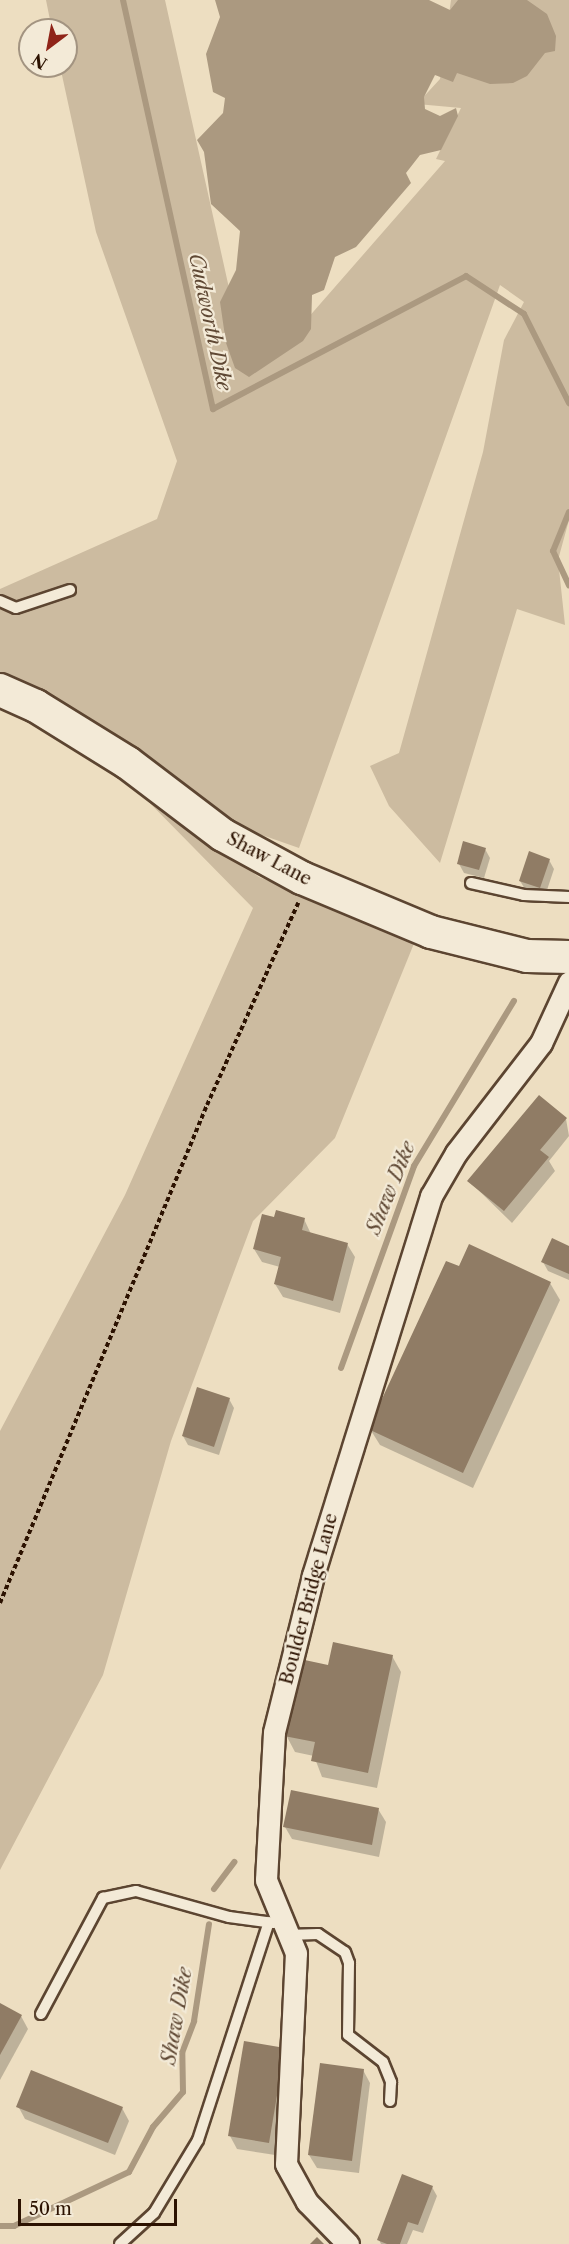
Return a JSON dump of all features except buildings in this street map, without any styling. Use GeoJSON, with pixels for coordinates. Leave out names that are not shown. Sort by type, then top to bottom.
{"type":"FeatureCollection","features":[{"type":"Feature","properties":{"kind":"street","name":"Shaw Lane"},"geometry":{"type":"LineString","coordinates":[[0,690],[128,763],[223,835],[309,881],[431,932],[527,956],[569,957]]}},
{"type":"Feature","properties":{"kind":"street","name":"Boulder Bridge Lane"},"geometry":{"type":"LineString","coordinates":[[348,2244],[307,2202],[286,2164],[296,1953],[280,1928],[266,1880],[274,1732],[313,1575],[431,1196],[456,1153],[541,1043],[569,982]]}},
{"type":"Feature","properties":{"kind":"lane"},"geometry":{"type":"LineString","coordinates":[[0,601],[16,608],[70,590]]}},
{"type":"Feature","properties":{"kind":"lane"},"geometry":{"type":"LineString","coordinates":[[471,883],[524,896],[569,897]]}},
{"type":"Feature","properties":{"kind":"lane"},"geometry":{"type":"LineString","coordinates":[[42,2014],[103,1898],[136,1891],[229,1917],[318,1934],[345,1952],[349,1963],[348,2035],[383,2062],[390,2101]]}},
{"type":"Feature","properties":{"kind":"lane"},"geometry":{"type":"LineString","coordinates":[[120,2244],[154,2213],[198,2140],[280,1928]]}},
{"type":"Feature","properties":{"kind":"path"},"geometry":{"type":"LineString","coordinates":[[0,1603],[207,1105],[309,881]]}},
{"type":"Feature","properties":{"kind":"shaded area"},"geometry":{"type":"Polygon","coordinates":[[[46,0],[165,0],[243,351],[300,327],[445,161],[436,159],[461,108],[417,104],[440,79],[451,0],[569,0],[569,520],[558,560],[565,625],[517,609],[440,863],[389,806],[370,766],[399,753],[483,452],[504,340],[524,302],[500,285],[299,848],[233,825],[0,679],[0,589],[157,519],[177,461],[96,232],[63,78],[78,78],[78,18],[50,18],[46,0]]]}},
{"type":"Feature","properties":{"kind":"shaded area"},"geometry":{"type":"Polygon","coordinates":[[[215,0],[429,0],[450,10],[458,0],[527,0],[547,14],[556,36],[555,51],[545,53],[527,76],[513,83],[490,84],[457,73],[453,82],[435,75],[424,97],[425,109],[440,116],[456,108],[458,116],[441,150],[420,155],[406,173],[411,183],[356,247],[335,257],[324,290],[312,295],[311,329],[303,341],[249,377],[235,368],[226,343],[220,302],[236,270],[240,231],[211,204],[204,152],[197,140],[223,113],[225,98],[213,92],[206,54],[220,17],[215,0]]]}},
{"type":"Feature","properties":{"kind":"shaded area"},"geometry":{"type":"Polygon","coordinates":[[[136,789],[259,877],[415,941],[335,1138],[253,1221],[171,1441],[103,1675],[0,1870],[0,1431],[125,1195],[253,908],[136,789]]]}},
{"type":"Feature","properties":{"kind":"waterway","name":"Cudworth Dike"},"geometry":{"type":"LineString","coordinates":[[123,0],[213,409],[466,276],[524,314],[569,403]]}},
{"type":"Feature","properties":{"kind":"waterway","name":"Shaw Dike"},"geometry":{"type":"LineString","coordinates":[[569,512],[553,551],[569,585]]}},
{"type":"Feature","properties":{"kind":"waterway","name":"Shaw Dike"},"geometry":{"type":"LineString","coordinates":[[341,1368],[414,1166],[514,1001]]}},
{"type":"Feature","properties":{"kind":"waterway","name":"Shaw Dike"},"geometry":{"type":"LineString","coordinates":[[214,1889],[234,1862]]}},
{"type":"Feature","properties":{"kind":"waterway","name":"Shaw Dike"},"geometry":{"type":"LineString","coordinates":[[0,2226],[14,2226],[129,2172],[153,2127],[183,2092],[182,2053],[194,2021],[209,1924]]}}]}
